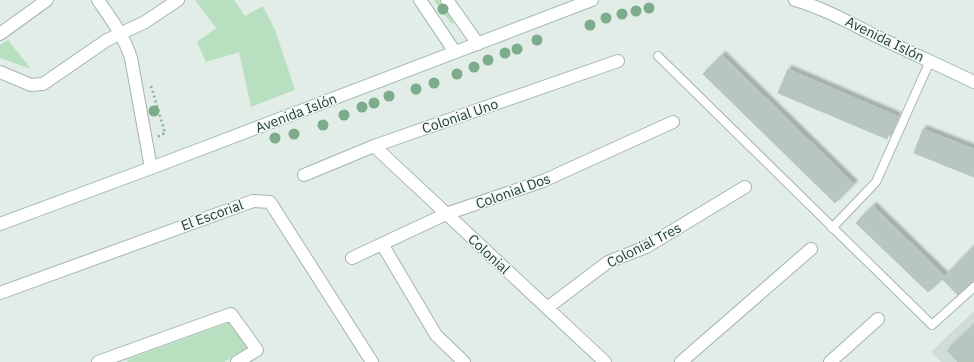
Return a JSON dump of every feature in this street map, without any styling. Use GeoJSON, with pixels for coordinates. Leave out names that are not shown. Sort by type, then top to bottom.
{"type":"FeatureCollection","features":[{"type":"Feature","properties":{"kind":"street"},"geometry":{"type":"LineString","coordinates":[[0,34],[48,0]]}},
{"type":"Feature","properties":{"kind":"street"},"geometry":{"type":"LineString","coordinates":[[98,0],[121,34],[131,58],[151,168]]}},
{"type":"Feature","properties":{"kind":"street"},"geometry":{"type":"LineString","coordinates":[[0,72],[31,85],[43,84],[103,43],[145,22],[178,0]]}},
{"type":"Feature","properties":{"kind":"street"},"geometry":{"type":"LineString","coordinates":[[420,0],[455,52]]}},
{"type":"Feature","properties":{"kind":"street"},"geometry":{"type":"LineString","coordinates":[[447,0],[478,44]]}},
{"type":"Feature","properties":{"kind":"street","name":"Avenida Islón"},"geometry":{"type":"LineString","coordinates":[[0,224],[592,0]]}},
{"type":"Feature","properties":{"kind":"street","name":"Avenida Islón"},"geometry":{"type":"LineString","coordinates":[[796,0],[851,22],[974,82]]}},
{"type":"Feature","properties":{"kind":"street","name":"Colonial Uno"},"geometry":{"type":"LineString","coordinates":[[304,175],[374,146],[618,61]]}},
{"type":"Feature","properties":{"kind":"street","name":"Colonial Dos"},"geometry":{"type":"LineString","coordinates":[[352,258],[446,214],[543,181],[673,122]]}},
{"type":"Feature","properties":{"kind":"street","name":"Colonial"},"geometry":{"type":"LineString","coordinates":[[374,146],[605,362]]}},
{"type":"Feature","properties":{"kind":"street","name":"Colonial Tres"},"geometry":{"type":"LineString","coordinates":[[547,308],[608,262],[646,247],[745,187]]}},
{"type":"Feature","properties":{"kind":"street","name":"El Escorial"},"geometry":{"type":"LineString","coordinates":[[0,293],[253,201],[270,202],[372,362]]}},
{"type":"Feature","properties":{"kind":"street"},"geometry":{"type":"LineString","coordinates":[[382,244],[436,335],[464,362]]}},
{"type":"Feature","properties":{"kind":"street"},"geometry":{"type":"LineString","coordinates":[[681,362],[811,249]]}},
{"type":"Feature","properties":{"kind":"street"},"geometry":{"type":"LineString","coordinates":[[106,361],[231,314],[257,350],[237,362]]}},
{"type":"Feature","properties":{"kind":"street"},"geometry":{"type":"LineString","coordinates":[[830,362],[878,320]]}},
{"type":"Feature","properties":{"kind":"lane"},"geometry":{"type":"LineString","coordinates":[[658,56],[932,325],[974,287]]}},
{"type":"Feature","properties":{"kind":"lane"},"geometry":{"type":"LineString","coordinates":[[832,228],[876,182],[930,61]]}},
{"type":"Feature","properties":{"kind":"shaded area"},"geometry":{"type":"Polygon","coordinates":[[[974,311],[974,362],[941,362],[931,352],[974,311]]]}},
{"type":"Feature","properties":{"kind":"green space"},"geometry":{"type":"Polygon","coordinates":[[[195,0],[234,0],[245,16],[263,6],[275,30],[295,90],[251,107],[239,52],[206,62],[197,42],[216,28],[195,0]]]}},
{"type":"Feature","properties":{"kind":"green space"},"geometry":{"type":"Polygon","coordinates":[[[434,0],[439,0],[454,23],[451,23],[434,0]]]}},
{"type":"Feature","properties":{"kind":"green space"},"geometry":{"type":"Polygon","coordinates":[[[8,40],[31,69],[0,58],[0,45],[8,40]]]}},
{"type":"Feature","properties":{"kind":"green space"},"geometry":{"type":"Polygon","coordinates":[[[230,322],[248,348],[224,362],[128,362],[126,360],[230,322]]]}},
{"type":"Feature","properties":{"kind":"building"},"geometry":{"type":"Polygon","coordinates":[[[722,55],[854,184],[835,203],[703,74],[722,55]]]}},
{"type":"Feature","properties":{"kind":"building"},"geometry":{"type":"Polygon","coordinates":[[[788,69],[897,116],[887,139],[778,93],[788,69]]]}},
{"type":"Feature","properties":{"kind":"building"},"geometry":{"type":"Polygon","coordinates":[[[923,129],[974,149],[974,177],[914,153],[923,129]]]}},
{"type":"Feature","properties":{"kind":"building"},"geometry":{"type":"Polygon","coordinates":[[[873,206],[945,276],[974,246],[974,280],[959,296],[942,279],[928,292],[856,223],[873,206]]]}},
{"type":"Feature","properties":{"kind":"building"},"geometry":{"type":"Polygon","coordinates":[[[974,325],[974,362],[958,362],[947,351],[974,325]]]}}]}
